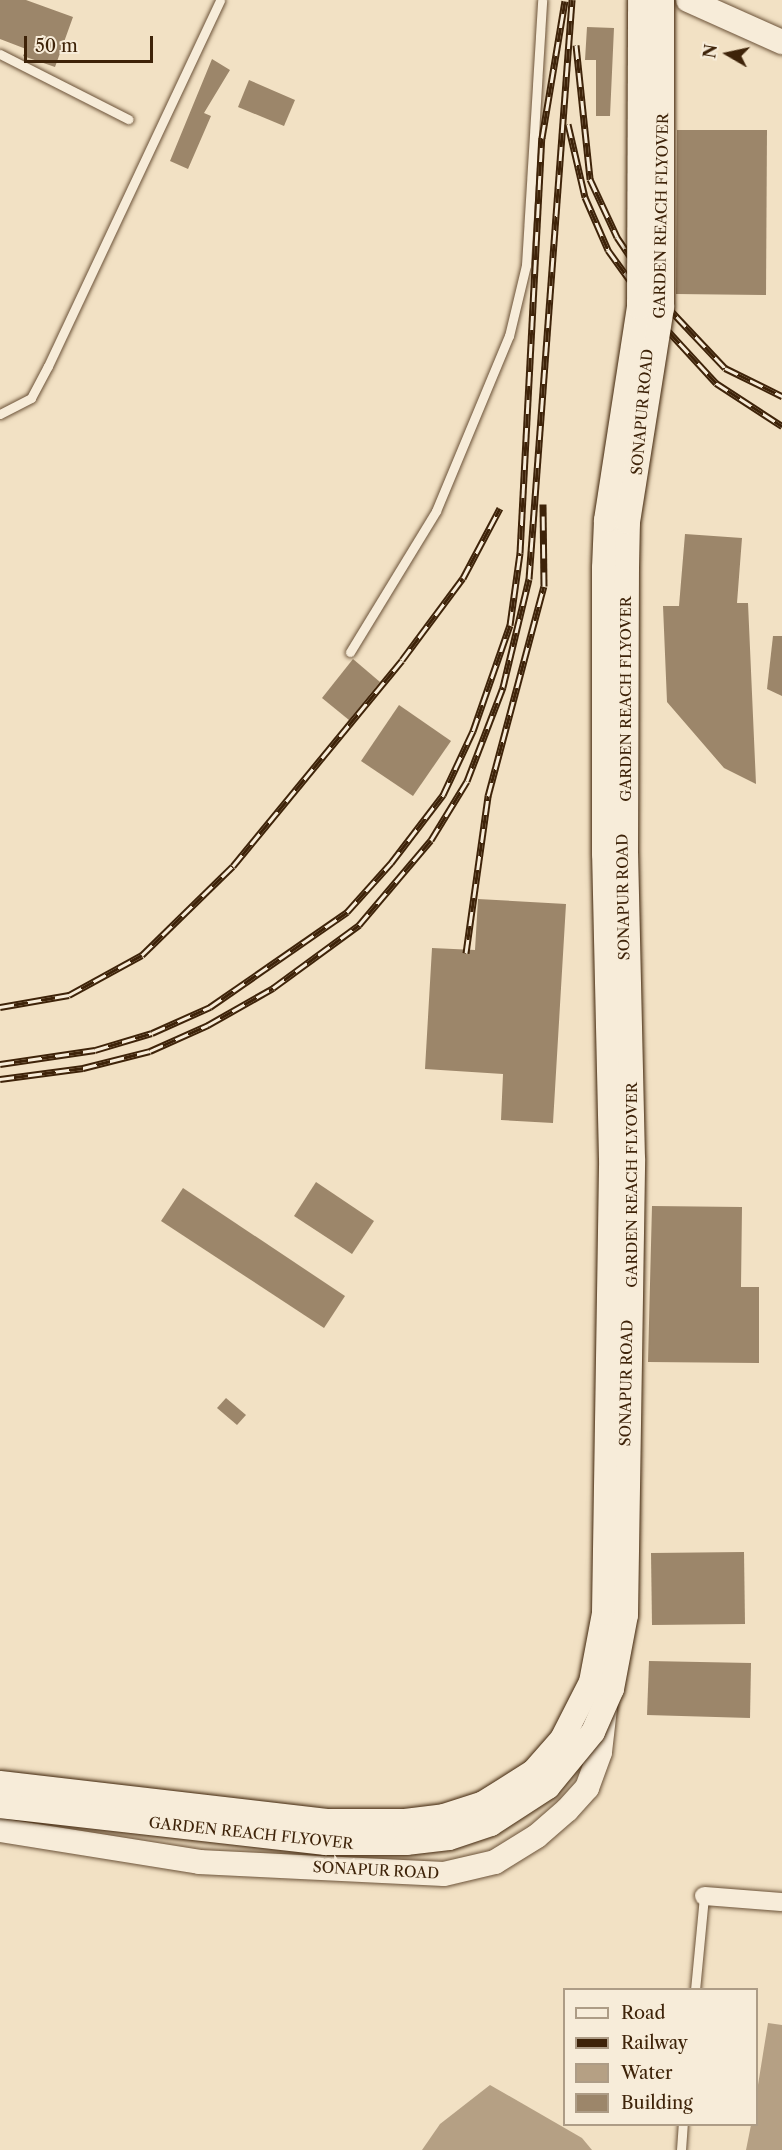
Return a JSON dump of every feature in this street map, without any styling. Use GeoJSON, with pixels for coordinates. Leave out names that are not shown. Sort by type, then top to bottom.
{"type":"FeatureCollection","features":[{"type":"Feature","properties":{"kind":"main road","name":"GARDEN REACH FLYOVER"},"geometry":{"type":"LineString","coordinates":[[0,1784],[327,1821],[405,1821],[444,1816],[491,1799],[534,1771],[562,1739],[591,1682],[604,1613],[611,1159],[604,854],[604,568],[606,520],[639,307],[639,0]]}},
{"type":"Feature","properties":{"kind":"main road","name":"SONAPUR ROAD"},"geometry":{"type":"LineString","coordinates":[[0,1830],[199,1862],[444,1875],[495,1862],[537,1836],[587,1788],[600,1752],[623,1519],[628,1259],[622,805],[634,500],[652,311],[647,18],[639,0]]}},
{"type":"Feature","properties":{"kind":"main road","name":"GARDEN REACH FLYOVER"},"geometry":{"type":"LineString","coordinates":[[0,1806],[326,1843],[406,1843],[449,1838],[491,1824],[548,1787],[593,1732],[612,1689],[626,1615],[633,1183],[626,854],[628,522],[662,308],[662,0]]}},
{"type":"Feature","properties":{"kind":"main road"},"geometry":{"type":"LineString","coordinates":[[688,0],[782,42]]}},
{"type":"Feature","properties":{"kind":"street"},"geometry":{"type":"LineString","coordinates":[[704,1896],[782,1902]]}},
{"type":"Feature","properties":{"kind":"lane"},"geometry":{"type":"LineString","coordinates":[[0,414],[31,398],[220,0]]}},
{"type":"Feature","properties":{"kind":"lane"},"geometry":{"type":"LineString","coordinates":[[350,652],[426,531],[509,336],[526,265],[542,0]]}},
{"type":"Feature","properties":{"kind":"lane"},"geometry":{"type":"LineString","coordinates":[[0,54],[128,119]]}},
{"type":"Feature","properties":{"kind":"lane"},"geometry":{"type":"LineString","coordinates":[[695,1988],[704,1896]]}},
{"type":"Feature","properties":{"kind":"lane"},"geometry":{"type":"LineString","coordinates":[[681,2150],[683,2126]]}},
{"type":"Feature","properties":{"kind":"water"},"geometry":{"type":"Polygon","coordinates":[[[768,2023],[782,2025],[782,2150],[746,2150],[751,2126],[758,2126],[758,2085],[768,2023]]]}},
{"type":"Feature","properties":{"kind":"water"},"geometry":{"type":"Polygon","coordinates":[[[490,2085],[582,2138],[592,2150],[422,2150],[440,2124],[490,2085]]]}},
{"type":"Feature","properties":{"kind":"building"},"geometry":{"type":"Polygon","coordinates":[[[0,0],[26,0],[73,17],[55,67],[23,56],[26,49],[0,39],[0,0]]]}},
{"type":"Feature","properties":{"kind":"building"},"geometry":{"type":"Polygon","coordinates":[[[587,27],[614,28],[610,116],[596,116],[596,60],[585,60],[587,27]]]}},
{"type":"Feature","properties":{"kind":"building"},"geometry":{"type":"Polygon","coordinates":[[[212,59],[230,70],[204,113],[211,116],[188,169],[170,161],[212,59]]]}},
{"type":"Feature","properties":{"kind":"building"},"geometry":{"type":"Polygon","coordinates":[[[249,80],[295,100],[284,126],[238,107],[249,80]]]}},
{"type":"Feature","properties":{"kind":"building"},"geometry":{"type":"Polygon","coordinates":[[[677,130],[767,130],[766,295],[676,294],[677,130]]]}},
{"type":"Feature","properties":{"kind":"building"},"geometry":{"type":"Polygon","coordinates":[[[685,534],[742,538],[737,603],[748,603],[756,784],[724,768],[667,702],[663,606],[679,606],[685,534]]]}},
{"type":"Feature","properties":{"kind":"building"},"geometry":{"type":"Polygon","coordinates":[[[773,636],[782,636],[782,696],[767,689],[773,636]]]}},
{"type":"Feature","properties":{"kind":"building"},"geometry":{"type":"Polygon","coordinates":[[[353,659],[380,682],[349,720],[322,698],[353,659]]]}},
{"type":"Feature","properties":{"kind":"building"},"geometry":{"type":"Polygon","coordinates":[[[399,705],[451,741],[413,796],[361,761],[399,705]]]}},
{"type":"Feature","properties":{"kind":"building"},"geometry":{"type":"Polygon","coordinates":[[[478,899],[566,904],[553,1123],[501,1120],[503,1074],[425,1069],[432,948],[475,950],[478,899]]]}},
{"type":"Feature","properties":{"kind":"building"},"geometry":{"type":"Polygon","coordinates":[[[316,1182],[374,1221],[352,1254],[294,1216],[316,1182]]]}},
{"type":"Feature","properties":{"kind":"building"},"geometry":{"type":"Polygon","coordinates":[[[183,1188],[345,1296],[324,1328],[161,1221],[183,1188]]]}},
{"type":"Feature","properties":{"kind":"building"},"geometry":{"type":"Polygon","coordinates":[[[652,1206],[742,1207],[741,1287],[759,1287],[759,1363],[648,1362],[652,1206]]]}},
{"type":"Feature","properties":{"kind":"building"},"geometry":{"type":"Polygon","coordinates":[[[226,1398],[246,1415],[237,1425],[217,1408],[226,1398]]]}},
{"type":"Feature","properties":{"kind":"building"},"geometry":{"type":"Polygon","coordinates":[[[744,1552],[745,1624],[652,1625],[651,1553],[744,1552]]]}},
{"type":"Feature","properties":{"kind":"building"},"geometry":{"type":"Polygon","coordinates":[[[649,1661],[751,1663],[750,1718],[647,1715],[649,1661]]]}},
{"type":"Feature","properties":{"kind":"railway"},"geometry":{"type":"LineString","coordinates":[[0,1079],[83,1068],[150,1051],[208,1025],[273,988],[359,925],[431,840],[467,781],[503,687],[529,579],[572,0]]}},
{"type":"Feature","properties":{"kind":"railway"},"geometry":{"type":"LineString","coordinates":[[0,1064],[95,1050],[152,1033],[210,1007],[347,912],[391,863],[443,795],[473,731],[510,625],[520,553],[542,138],[565,1]]}},
{"type":"Feature","properties":{"kind":"railway"},"geometry":{"type":"LineString","coordinates":[[576,45],[590,179],[617,237],[657,296],[725,368],[782,396]]}},
{"type":"Feature","properties":{"kind":"railway"},"geometry":{"type":"LineString","coordinates":[[568,124],[585,197],[608,250],[660,322],[716,383],[782,426]]}},
{"type":"Feature","properties":{"kind":"railway"},"geometry":{"type":"LineString","coordinates":[[466,953],[488,796],[544,586],[543,504]]}},
{"type":"Feature","properties":{"kind":"railway"},"geometry":{"type":"LineString","coordinates":[[0,1007],[69,995],[142,955],[233,866],[402,660],[463,578],[500,508]]}}]}
